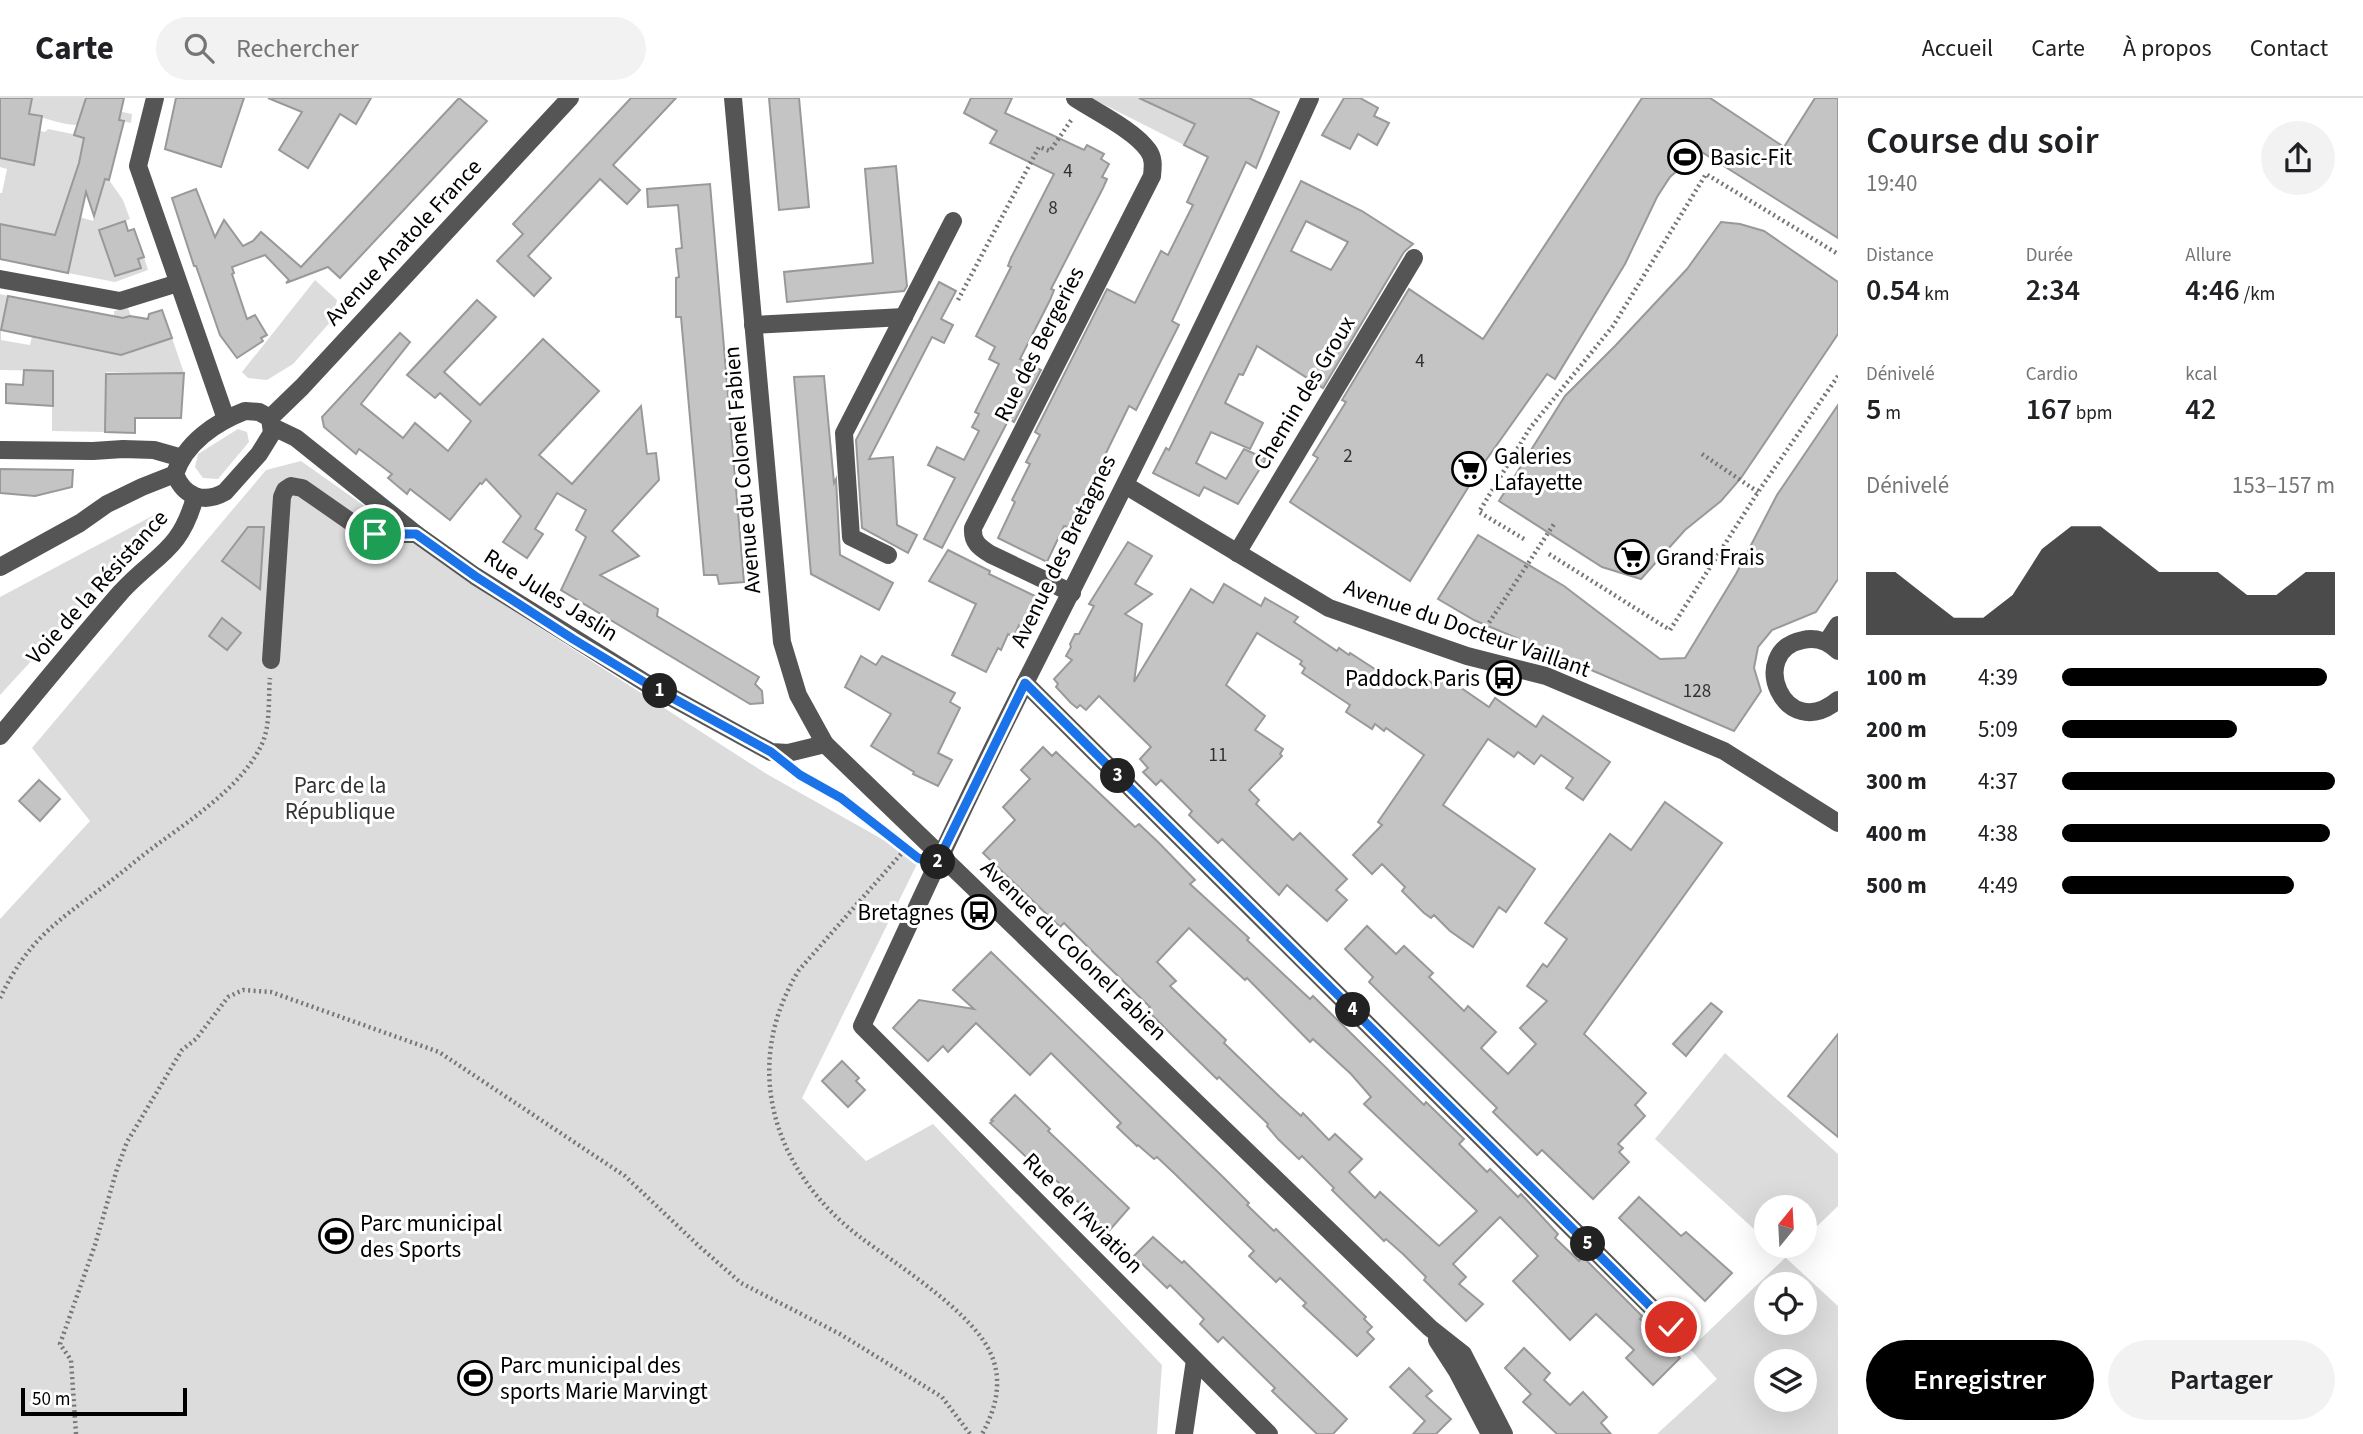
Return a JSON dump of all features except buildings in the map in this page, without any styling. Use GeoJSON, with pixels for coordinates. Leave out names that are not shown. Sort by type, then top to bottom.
{"type":"FeatureCollection","features":[{"type":"Feature","properties":{"kind":"street"},"geometry":{"type":"LineString","coordinates":[[155,98],[138,166],[226,419]]}},
{"type":"Feature","properties":{"kind":"street","name":"Avenue Anatole France"},"geometry":{"type":"LineString","coordinates":[[195,497],[208,499],[225,492],[270,439],[271,423],[302,387],[570,98]]}},
{"type":"Feature","properties":{"kind":"street","name":"Avenue du Colonel Fabien"},"geometry":{"type":"LineString","coordinates":[[733,98],[782,642],[797,695],[825,744],[1430,1328],[1463,1354],[1504,1434]]}},
{"type":"Feature","properties":{"kind":"street","name":"Avenue des Bretagnes"},"geometry":{"type":"LineString","coordinates":[[862,1026],[940,857],[1125,485],[1310,98]]}},
{"type":"Feature","properties":{"kind":"street","name":"Rue des Bergeries"},"geometry":{"type":"LineString","coordinates":[[1072,593],[990,554],[972,538],[973,528],[1152,176],[1154,163],[1148,149],[1133,136],[1079,101]]}},
{"type":"Feature","properties":{"kind":"street"},"geometry":{"type":"LineString","coordinates":[[888,555],[851,537],[844,433],[953,221]]}},
{"type":"Feature","properties":{"kind":"street","name":"Chemin des Groux"},"geometry":{"type":"LineString","coordinates":[[1237,553],[1414,258]]}},
{"type":"Feature","properties":{"kind":"street"},"geometry":{"type":"LineString","coordinates":[[0,279],[120,301],[178,283]]}},
{"type":"Feature","properties":{"kind":"street"},"geometry":{"type":"LineString","coordinates":[[753,325],[904,317]]}},
{"type":"Feature","properties":{"kind":"street"},"geometry":{"type":"LineString","coordinates":[[0,567],[80,523],[107,504],[179,466],[200,438],[226,419],[245,411],[260,412],[271,423]]}},
{"type":"Feature","properties":{"kind":"street","name":"Rue Jules Jaslin"},"geometry":{"type":"LineString","coordinates":[[271,423],[296,438],[416,534],[475,576],[649,685],[771,752]]}},
{"type":"Feature","properties":{"kind":"street"},"geometry":{"type":"LineString","coordinates":[[0,450],[154,450],[179,466],[186,491],[195,497]]}},
{"type":"Feature","properties":{"kind":"street","name":"Avenue du Docteur Vaillant"},"geometry":{"type":"LineString","coordinates":[[1125,485],[1329,608],[1467,656],[1546,676],[1724,751],[1838,823]]}},
{"type":"Feature","properties":{"kind":"street"},"geometry":{"type":"LineString","coordinates":[[271,660],[282,497],[285,490],[291,486],[302,488],[368,532],[416,534]]}},
{"type":"Feature","properties":{"kind":"street","name":"Voie de la Résistance"},"geometry":{"type":"LineString","coordinates":[[0,736],[123,591],[178,539],[189,519],[195,497]]}},
{"type":"Feature","properties":{"kind":"street"},"geometry":{"type":"LineString","coordinates":[[1838,625],[1832,647],[1814,639],[1790,645],[1775,665],[1774,678],[1784,701],[1794,709],[1818,712],[1829,708],[1838,700]]}},
{"type":"Feature","properties":{"kind":"street"},"geometry":{"type":"LineString","coordinates":[[1025,683],[1671,1327]]}},
{"type":"Feature","properties":{"kind":"street"},"geometry":{"type":"LineString","coordinates":[[771,752],[788,753],[825,744]]}},
{"type":"Feature","properties":{"kind":"street","name":"Rue de l'Aviation"},"geometry":{"type":"LineString","coordinates":[[862,1026],[1269,1434]]}},
{"type":"Feature","properties":{"kind":"street","name":"Avenue du Colonel Fabien"},"geometry":{"type":"LineString","coordinates":[[1430,1328],[1457,1371],[1490,1434]]}},
{"type":"Feature","properties":{"kind":"street"},"geometry":{"type":"LineString","coordinates":[[1184,1434],[1195,1360]]}},
{"type":"Feature","properties":{"kind":"path"},"geometry":{"type":"LineString","coordinates":[[958,300],[1039,147],[1050,151],[1079,101]]}},
{"type":"Feature","properties":{"kind":"path"},"geometry":{"type":"LineString","coordinates":[[1524,539],[1479,512],[1530,428],[1613,326],[1706,174],[1838,254]]}},
{"type":"Feature","properties":{"kind":"path"},"geometry":{"type":"LineString","coordinates":[[1549,554],[1670,630],[1758,492],[1838,376]]}},
{"type":"Feature","properties":{"kind":"path"},"geometry":{"type":"LineString","coordinates":[[1702,454],[1758,492]]}},
{"type":"Feature","properties":{"kind":"path"},"geometry":{"type":"LineString","coordinates":[[1467,656],[1554,524]]}},
{"type":"Feature","properties":{"kind":"path"},"geometry":{"type":"LineString","coordinates":[[0,998],[22,958],[43,933],[188,823],[224,792],[240,774],[264,739],[271,660]]}},
{"type":"Feature","properties":{"kind":"path"},"geometry":{"type":"LineString","coordinates":[[771,752],[800,775],[841,798],[890,835]]}},
{"type":"Feature","properties":{"kind":"path"},"geometry":{"type":"LineString","coordinates":[[901,854],[799,970],[786,991],[772,1037],[768,1065],[769,1093],[777,1129],[795,1164],[819,1199],[857,1234],[921,1282],[973,1326],[988,1348],[997,1369],[998,1390],[993,1415],[982,1434]]}},
{"type":"Feature","properties":{"kind":"path"},"geometry":{"type":"LineString","coordinates":[[76,1434],[71,1360],[60,1344],[96,1245],[127,1142],[182,1050],[196,1039],[228,997],[243,990],[256,989],[318,1007],[439,1052],[625,1176],[741,1283],[840,1335],[942,1397],[970,1434]]}},
{"type":"Feature","properties":{"kind":"green space"},"geometry":{"type":"Polygon","coordinates":[[[32,98],[86,98],[85,104],[132,114],[131,123],[60,123],[26,113],[32,98]]]}},
{"type":"Feature","properties":{"kind":"green space"},"geometry":{"type":"Polygon","coordinates":[[[1091,98],[1143,98],[1174,114],[1183,98],[1202,109],[1184,145],[1091,98]]]}},
{"type":"Feature","properties":{"kind":"green space"},"geometry":{"type":"Polygon","coordinates":[[[10,125],[45,132],[48,129],[92,138],[93,135],[119,140],[117,148],[102,145],[77,173],[109,180],[123,200],[130,219],[99,230],[115,276],[140,268],[138,259],[144,257],[148,270],[115,282],[68,273],[75,240],[54,263],[53,270],[30,266],[31,259],[22,229],[15,262],[0,260],[0,193],[7,169],[0,167],[0,158],[3,158],[10,125]],[[75,177],[63,212],[93,221],[103,187],[75,177]]]}},
{"type":"Feature","properties":{"kind":"green space"},"geometry":{"type":"Polygon","coordinates":[[[315,280],[337,300],[333,319],[293,364],[267,380],[248,378],[242,372],[315,280]]]}},
{"type":"Feature","properties":{"kind":"green space"},"geometry":{"type":"Polygon","coordinates":[[[0,294],[8,296],[1,340],[30,345],[39,307],[37,338],[84,348],[91,319],[114,317],[114,311],[128,308],[142,348],[172,338],[184,373],[106,372],[105,432],[52,431],[52,371],[0,370],[0,294]]]}},
{"type":"Feature","properties":{"kind":"green space"},"geometry":{"type":"Polygon","coordinates":[[[238,429],[247,432],[249,442],[218,479],[203,478],[195,467],[198,454],[238,429]]]}},
{"type":"Feature","properties":{"kind":"green space","name":"Parc de la République"},"geometry":{"type":"Polygon","coordinates":[[[301,461],[503,604],[765,773],[919,860],[802,1098],[866,1161],[933,1124],[1162,1365],[1157,1434],[0,1434],[0,919],[90,821],[32,748],[266,470],[301,461]]]}},
{"type":"Feature","properties":{"kind":"green space"},"geometry":{"type":"Polygon","coordinates":[[[156,514],[141,541],[0,695],[0,597],[156,514]]]}},
{"type":"Feature","properties":{"kind":"green space"},"geometry":{"type":"Polygon","coordinates":[[[1725,1053],[1838,1154],[1838,1206],[1817,1226],[1817,1195],[1754,1195],[1754,1229],[1655,1139],[1725,1053]]]}},
{"type":"Feature","properties":{"kind":"green space"},"geometry":{"type":"Polygon","coordinates":[[[1786,1258],[1801,1272],[1770,1272],[1786,1258]]]}},
{"type":"Feature","properties":{"kind":"green space"},"geometry":{"type":"Polygon","coordinates":[[[1817,1287],[1838,1306],[1838,1434],[1657,1434],[1717,1379],[1690,1349],[1754,1288],[1754,1335],[1817,1335],[1817,1287]]]}},
{"type":"Feature","properties":{"kind":"place","name":"Basic-Fit"},"geometry":{"type":"Point","coordinates":[1685,157]}},
{"type":"Feature","properties":{"kind":"place","name":"Galeries Lafayette"},"geometry":{"type":"Point","coordinates":[1469,469]}},
{"type":"Feature","properties":{"kind":"place","name":"Grand Frais"},"geometry":{"type":"Point","coordinates":[1632,557]}},
{"type":"Feature","properties":{"kind":"place","name":"Paddock Paris"},"geometry":{"type":"Point","coordinates":[1504,678]}},
{"type":"Feature","properties":{"kind":"place","name":"Bretagnes"},"geometry":{"type":"Point","coordinates":[979,912]}},
{"type":"Feature","properties":{"kind":"place","name":"Parc municipal des Sports"},"geometry":{"type":"Point","coordinates":[336,1236]}},
{"type":"Feature","properties":{"kind":"place","name":"Parc municipal des sports Marie Marvingt"},"geometry":{"type":"Point","coordinates":[475,1378]}},
{"type":"Feature","properties":{"kind":"route"},"geometry":{"type":"LineString","coordinates":[[375,534],[416,534],[475,576],[573,639],[649,685],[771,752],[800,775],[841,798],[918,858],[936,865],[1025,683],[1671,1327]]}}]}
